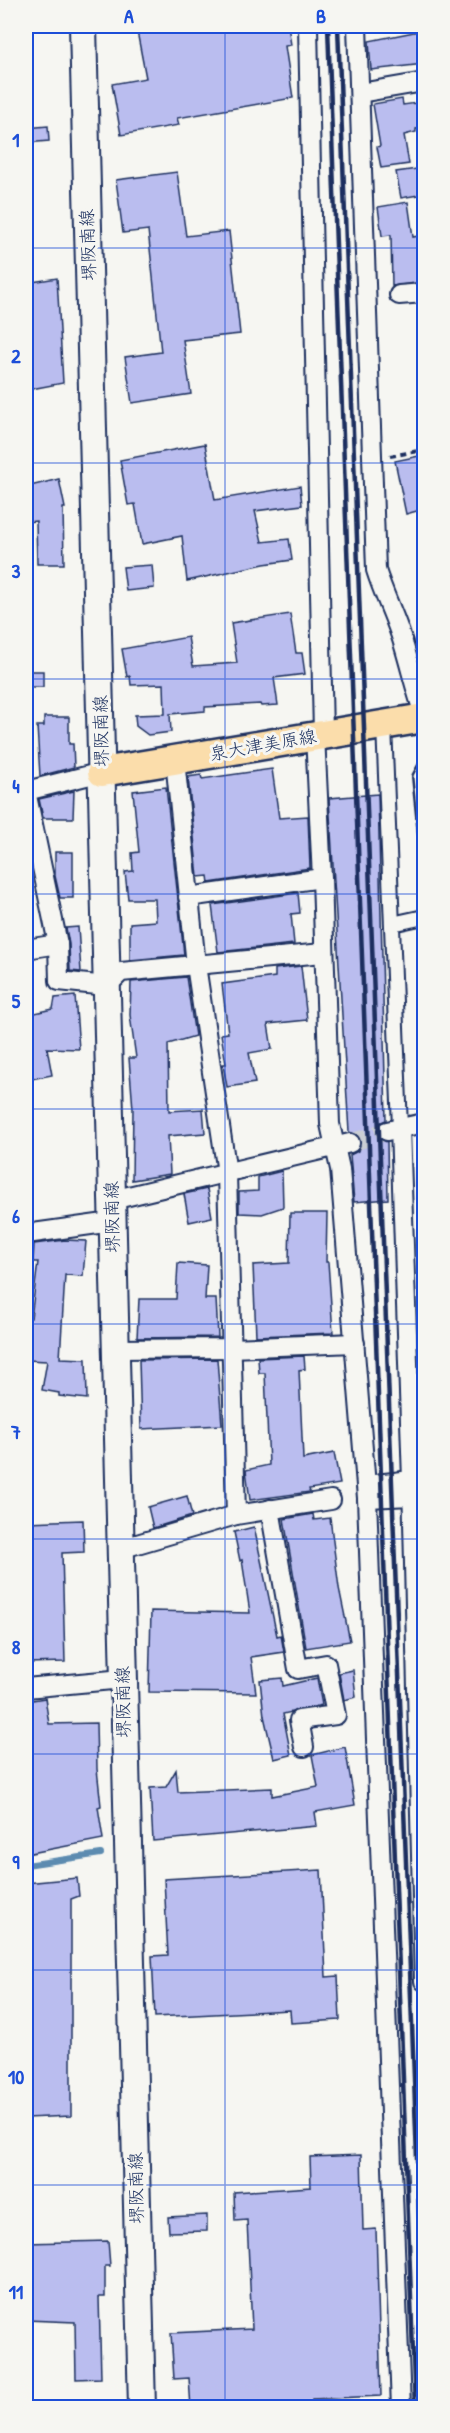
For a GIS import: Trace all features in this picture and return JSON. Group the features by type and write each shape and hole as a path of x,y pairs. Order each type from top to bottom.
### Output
{"main road":[{"name":"堺阪南線","path":"83,26 142,2408"},
{"name":"泉大津美原線","path":"102,772 424,716"}],"street":[{"path":"308,26 323,952 330,1124 343,1144 366,1491 401,2408"},
{"path":"357,26 376,570 404,645 414,688 424,716"},
{"path":"360,93 424,82"},
{"path":"399,295 424,293"},
{"path":"384,724 392,924 393,1130 412,1488 424,1981"},
{"path":"175,760 196,965 227,1173 236,1515"},
{"path":"102,772 26,791 58,944 59,981 107,986 121,972 323,952"},
{"path":"188,897 322,878"},
{"path":"392,924 424,917"},
{"path":"26,949 58,944"},
{"path":"393,1130 424,1123"},
{"path":"26,1234 112,1211 227,1173 343,1144"},
{"path":"115,1349 231,1348 355,1343"},
{"path":"366,1491 412,1488"},
{"path":"120,1549 236,1515 331,1500"},
{"path":"270,1509 297,1669 326,1664 336,1715 299,1720 304,1747"},
{"path":"26,1688 123,1678"}],"lane":[{"path":"424,766 418,777 424,836"}],"path":[{"path":"387,456 424,450"}],"building":[{"path":"136,26 288,26 291,45 285,46 293,98 177,118 179,125 121,135 112,84 146,78"},
{"path":"424,30 424,64 371,70 369,41"},
{"path":"402,99 403,105 424,102 424,128 404,135 409,164 381,168 373,104"},
{"path":"48,126 49,141 26,143 26,128"},
{"path":"424,168 424,194 401,198 396,172"},
{"path":"177,172 186,236 229,231 240,334 183,340 191,394 132,403 125,357 161,352 148,230 123,233 116,180"},
{"path":"408,202 413,237 424,235 424,253 420,254 424,282 392,286 391,235 382,236 378,207"},
{"path":"57,278 63,383 26,390 26,283"},
{"path":"205,444 215,500 300,486 302,505 255,511 262,542 289,539 292,560 187,581 182,536 142,544 135,504 128,505 120,460"},
{"path":"424,455 424,509 406,514 395,461"},
{"path":"59,479 65,508 63,508 64,564 37,564 36,521 26,522 26,487"},
{"path":"152,565 154,588 126,591 123,567"},
{"path":"290,614 296,653 302,653 305,674 274,678 278,705 205,707 205,711 170,714 171,732 148,735 136,726 135,715 165,714 164,684 131,685 130,676 127,677 122,649 188,637 193,666 237,663 231,623"},
{"path":"26,671 43,671 43,687 26,687"},
{"path":"44,717 69,717 69,744 73,744 74,767 40,776 37,726 44,726"},
{"path":"272,769 279,818 308,816 310,868 209,883 208,876 198,877 188,777 201,775 202,779"},
{"path":"166,787 184,955 130,960 130,923 156,921 155,899 128,899 125,872 133,871 132,853 139,852 133,791"},
{"path":"74,791 73,818 43,818 39,799"},
{"path":"378,794 386,1120 379,1123 376,1133 379,1139 387,1142 388,1199 354,1202 350,1155 358,1151 361,1141 358,1135 349,1132 329,798"},
{"path":"55,852 73,852 73,898 60,898 55,876"},
{"path":"298,893 300,913 291,914 294,944 218,952 212,905"},
{"path":"78,927 81,972 70,971 66,928"},
{"path":"301,966 307,1020 268,1024 272,1049 249,1053 255,1083 227,1087 221,1034 228,1033 222,984 275,977 275,969"},
{"path":"186,977 195,1036 168,1044 169,1111 203,1109 205,1133 168,1136 170,1174 132,1180 133,1109 129,1058 136,1058 130,1015 131,982"},
{"path":"75,996 79,1049 47,1048 52,1075 26,1080 26,1015 53,1009 55,998"},
{"path":"282,1171 283,1207 262,1214 239,1213 239,1192 258,1191 258,1177"},
{"path":"207,1189 212,1217 189,1222 184,1194"},
{"path":"290,1213 327,1213 326,1262 328,1262 333,1333 256,1336 253,1265 289,1263"},
{"path":"65,1240 86,1241 83,1276 65,1275 60,1358 86,1359 87,1399 59,1396 59,1393 42,1390 47,1361 27,1360 27,1318 31,1318 38,1262 33,1262 34,1244"},
{"path":"178,1263 207,1265 205,1299 216,1299 218,1337 137,1338 139,1299 176,1299"},
{"path":"304,1356 305,1369 299,1370 303,1459 334,1453 340,1484 309,1489 310,1492 250,1500 246,1470 269,1465 265,1373 259,1373 258,1358"},
{"path":"217,1359 222,1425 141,1429 139,1360"},
{"path":"187,1496 192,1516 153,1528 148,1507"},
{"path":"313,1514 314,1520 330,1518 339,1588 350,1641 306,1648 284,1519"},
{"path":"83,1520 84,1552 62,1553 65,1662 26,1663 26,1522"},
{"path":"254,1527 277,1636 281,1635 284,1652 251,1657 256,1693 149,1692 151,1611 250,1613 242,1560 240,1561 234,1532"},
{"path":"353,1670 356,1697 344,1700 339,1673"},
{"path":"282,1678 283,1686 317,1678 322,1705 283,1714 291,1755 274,1759 264,1716 260,1680"},
{"path":"45,1698 49,1724 96,1723 101,1806 98,1807 103,1839 26,1854 26,1701"},
{"path":"345,1747 355,1805 315,1812 317,1826 153,1841 150,1788 166,1787 176,1770 178,1792 272,1788 272,1796 318,1787 312,1755"},
{"path":"321,1870 326,1977 338,1976 340,2020 291,2023 290,2010 155,2017 152,1956 168,1955 164,1879"},
{"path":"77,1878 79,1896 71,1899 71,2116 26,2118 26,1883"},
{"path":"361,2155 363,2230 376,2229 381,2396 312,2399 313,2408 191,2408 189,2378 174,2379 171,2333 252,2329 247,2220 235,2221 234,2192 311,2187 310,2157"},
{"path":"207,2215 207,2231 169,2232 168,2217"},
{"path":"108,2241 110,2266 105,2266 105,2297 99,2297 101,2378 76,2379 75,2322 26,2320 26,2243"}],"waterway":[{"path":"26,1865 101,1854"}],"tunnel":[{"path":"350,1143 387,1131"}],"railway":[{"path":"328,26 415,2408"},
{"path":"338,26 424,2348"}]}
